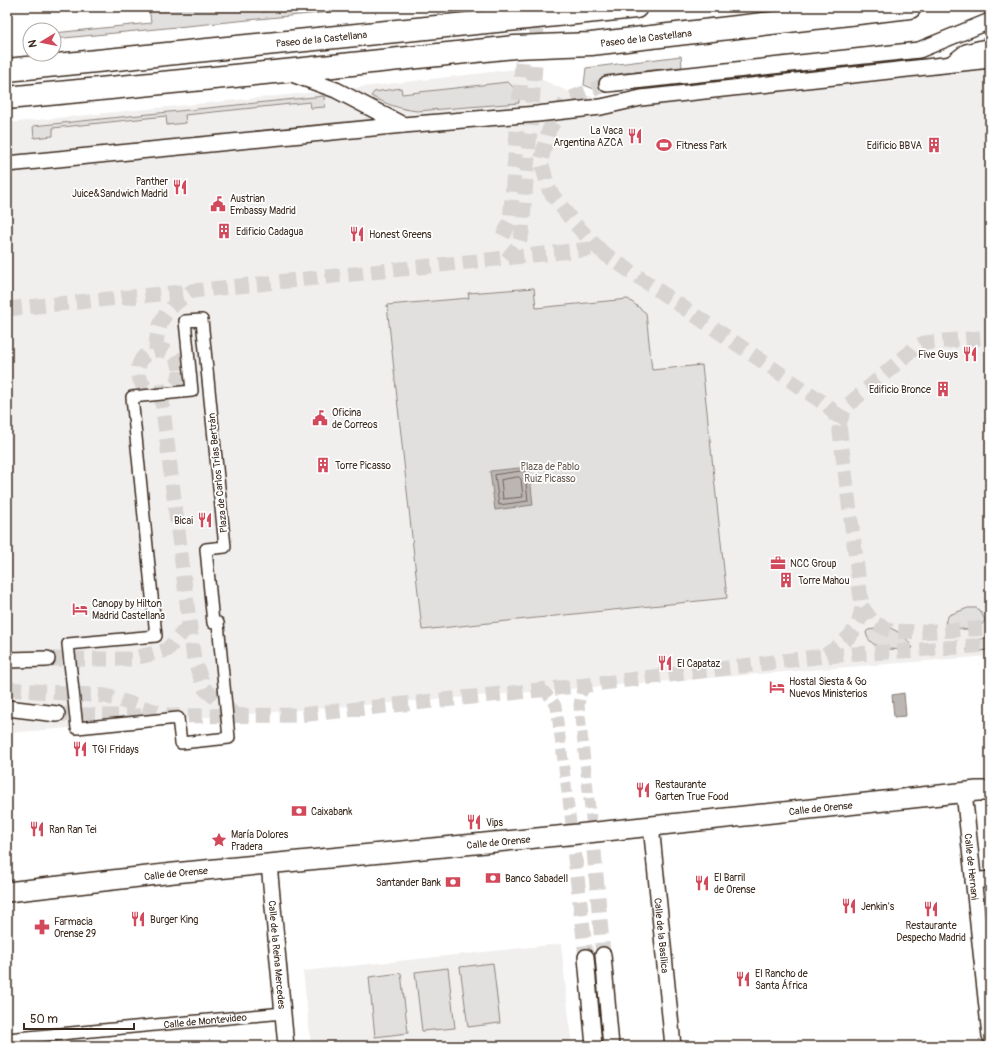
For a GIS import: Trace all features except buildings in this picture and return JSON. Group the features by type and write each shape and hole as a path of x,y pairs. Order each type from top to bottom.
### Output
{"highway":[{"name":"Paseo de la Castellana","path":"7,70 636,7"},
{"name":"Paseo de la Castellana","path":"7,98 515,47 591,44 910,7"}],"street":[{"path":"606,84 919,50 990,21"},
{"path":"951,64 966,52 990,46"},
{"path":"7,164 403,125 537,114 602,107 641,98 990,60"},
{"name":"Paseo de la Castellana","path":"285,71 336,90 403,125"},
{"name":"Plaza de Carlos Trías Bertrán","path":"202,320 224,547 206,549 213,623 218,623 229,738 181,743 178,718 77,728 68,644 156,636 132,397 192,391 185,321 202,320"},
{"path":"7,660 47,659"},
{"path":"7,708 57,714"},
{"name":"Calle de Orense","path":"7,892 651,826 964,792 990,791"},
{"name":"Calle de Hernani","path":"964,792 990,1036"},
{"name":"Calle de la Basílica","path":"651,826 673,1046"},
{"name":"Calle de la Reina Mercedes","path":"269,864 286,1046"},
{"path":"973,881 990,879"},
{"path":"603,955 611,1046"},
{"path":"586,957 594,1046"},
{"name":"Calle de Montevideo","path":"7,1039 283,1013"}],"shaded area":[{"path":"990,60 990,656 7,733 7,123 336,90 518,69 574,94 605,98 641,98"},
{"path":"561,944 572,1046 311,1046 303,971"}],"green space":[{"path":"149,7 261,7 262,12 312,7 381,7 62,38 62,32 151,23"},
{"path":"681,56 682,67 624,73 602,77 604,93 584,85 586,68"},
{"path":"508,82 518,92 519,103 417,111 393,106 371,96 374,92 401,88 402,94"},
{"path":"324,96 325,107 311,108 310,102 185,115 186,123 167,125 166,116 53,128 53,136 34,138 33,126"},
{"name":"Plaza de Pablo Ruiz Picasso","path":"534,288 536,308 628,299 646,313 652,370 702,365 727,598 422,630 387,305 469,298 468,293"},
{"path":"968,608 977,608 981,612 985,620 982,625 972,630 966,630 945,622 949,615"},
{"path":"888,627 902,635 913,648 885,648 872,643 868,638 866,632 868,630"},
{"path":"990,637 990,648 978,652 966,650 976,640"},
{"path":"493,963 500,1023 468,1027 460,967"},
{"path":"448,968 455,1028 422,1031 415,972"},
{"path":"401,973 408,1033 375,1037 369,977"}],"water":[{"path":"529,467 533,505 495,510 490,471"},
{"path":"904,693 906,716 894,717 892,695"}],"tunnel":[{"path":"503,236 510,222 524,38 522,7"},
{"path":"507,259 518,246 522,233 537,40 536,8"},
{"path":"602,252 573,222 549,190 541,161 549,130 567,100 607,84"},
{"path":"156,350 158,330 165,315 176,303 192,291 591,249 602,252 828,406 834,413 839,424 862,607 858,623 852,633 834,650 824,656"},
{"path":"7,309 191,291"},
{"path":"839,424 847,406 916,347 924,343 990,337"},
{"path":"155,350 163,350 171,353 177,359 180,371 177,383 171,389 163,392 155,392 147,389 141,383 138,375 138,367 141,359 147,353 155,350"},
{"path":"161,393 194,660 205,689 236,716"},
{"path":"862,607 873,622 891,631 918,632 990,628"},
{"path":"47,659 131,659 167,650 190,624"},
{"path":"7,689 106,696 171,716 299,715 587,685 824,656 990,645"},
{"path":"587,685 581,694 579,705 592,828"},
{"path":"542,689 551,698 556,706 572,831"},
{"path":"57,714 156,716"},
{"path":"592,828 603,955"},
{"path":"572,831 586,957"}],"place":[{"name":"La Vaca Argentina AZCA","path":"635,136"},
{"name":"Fitness Park","path":"664,145"},
{"name":"Edificio BBVA","path":"934,145"},
{"name":"Panther Juice&Sandwich Madrid","path":"180,187"},
{"name":"Austrian Embassy Madrid","path":"218,204"},
{"name":"Edificio Cadagua","path":"224,231"},
{"name":"Honest Greens","path":"357,234"},
{"name":"Five Guys","path":"970,354"},
{"name":"Edificio Bronce","path":"943,389"},
{"name":"Oficina de Correos","path":"320,418"},
{"name":"Torre Picasso","path":"323,465"},
{"name":"Bicai","path":"205,520"},
{"name":"NCC Group","path":"778,563"},
{"name":"Torre Mahou","path":"786,580"},
{"name":"Canopy by Hilton Madrid Castellana","path":"80,609"},
{"name":"El Capataz","path":"665,663"},
{"name":"Hostal Siesta & Go Nuevos Ministerios","path":"777,687"},
{"name":"TGI Fridays","path":"80,749"},
{"name":"Restaurante Garten True Food","path":"643,790"},
{"name":"Caixabank","path":"299,811"},
{"name":"Vips","path":"474,822"},
{"name":"Ran Ran Tei","path":"37,829"},
{"name":"María Dolores Pradera","path":"219,840"},
{"name":"Banco Sabadell","path":"493,878"},
{"name":"Santander Bank","path":"453,882"},
{"name":"El Barril de Orense","path":"702,883"},
{"name":"Jenkin's","path":"849,906"},
{"name":"Restaurante Despecho Madrid","path":"931,909"},
{"name":"Burger King","path":"138,919"},
{"name":"Farmacia Orense 29","path":"42,927"},
{"name":"El Rancho de Santa África","path":"743,979"}]}
